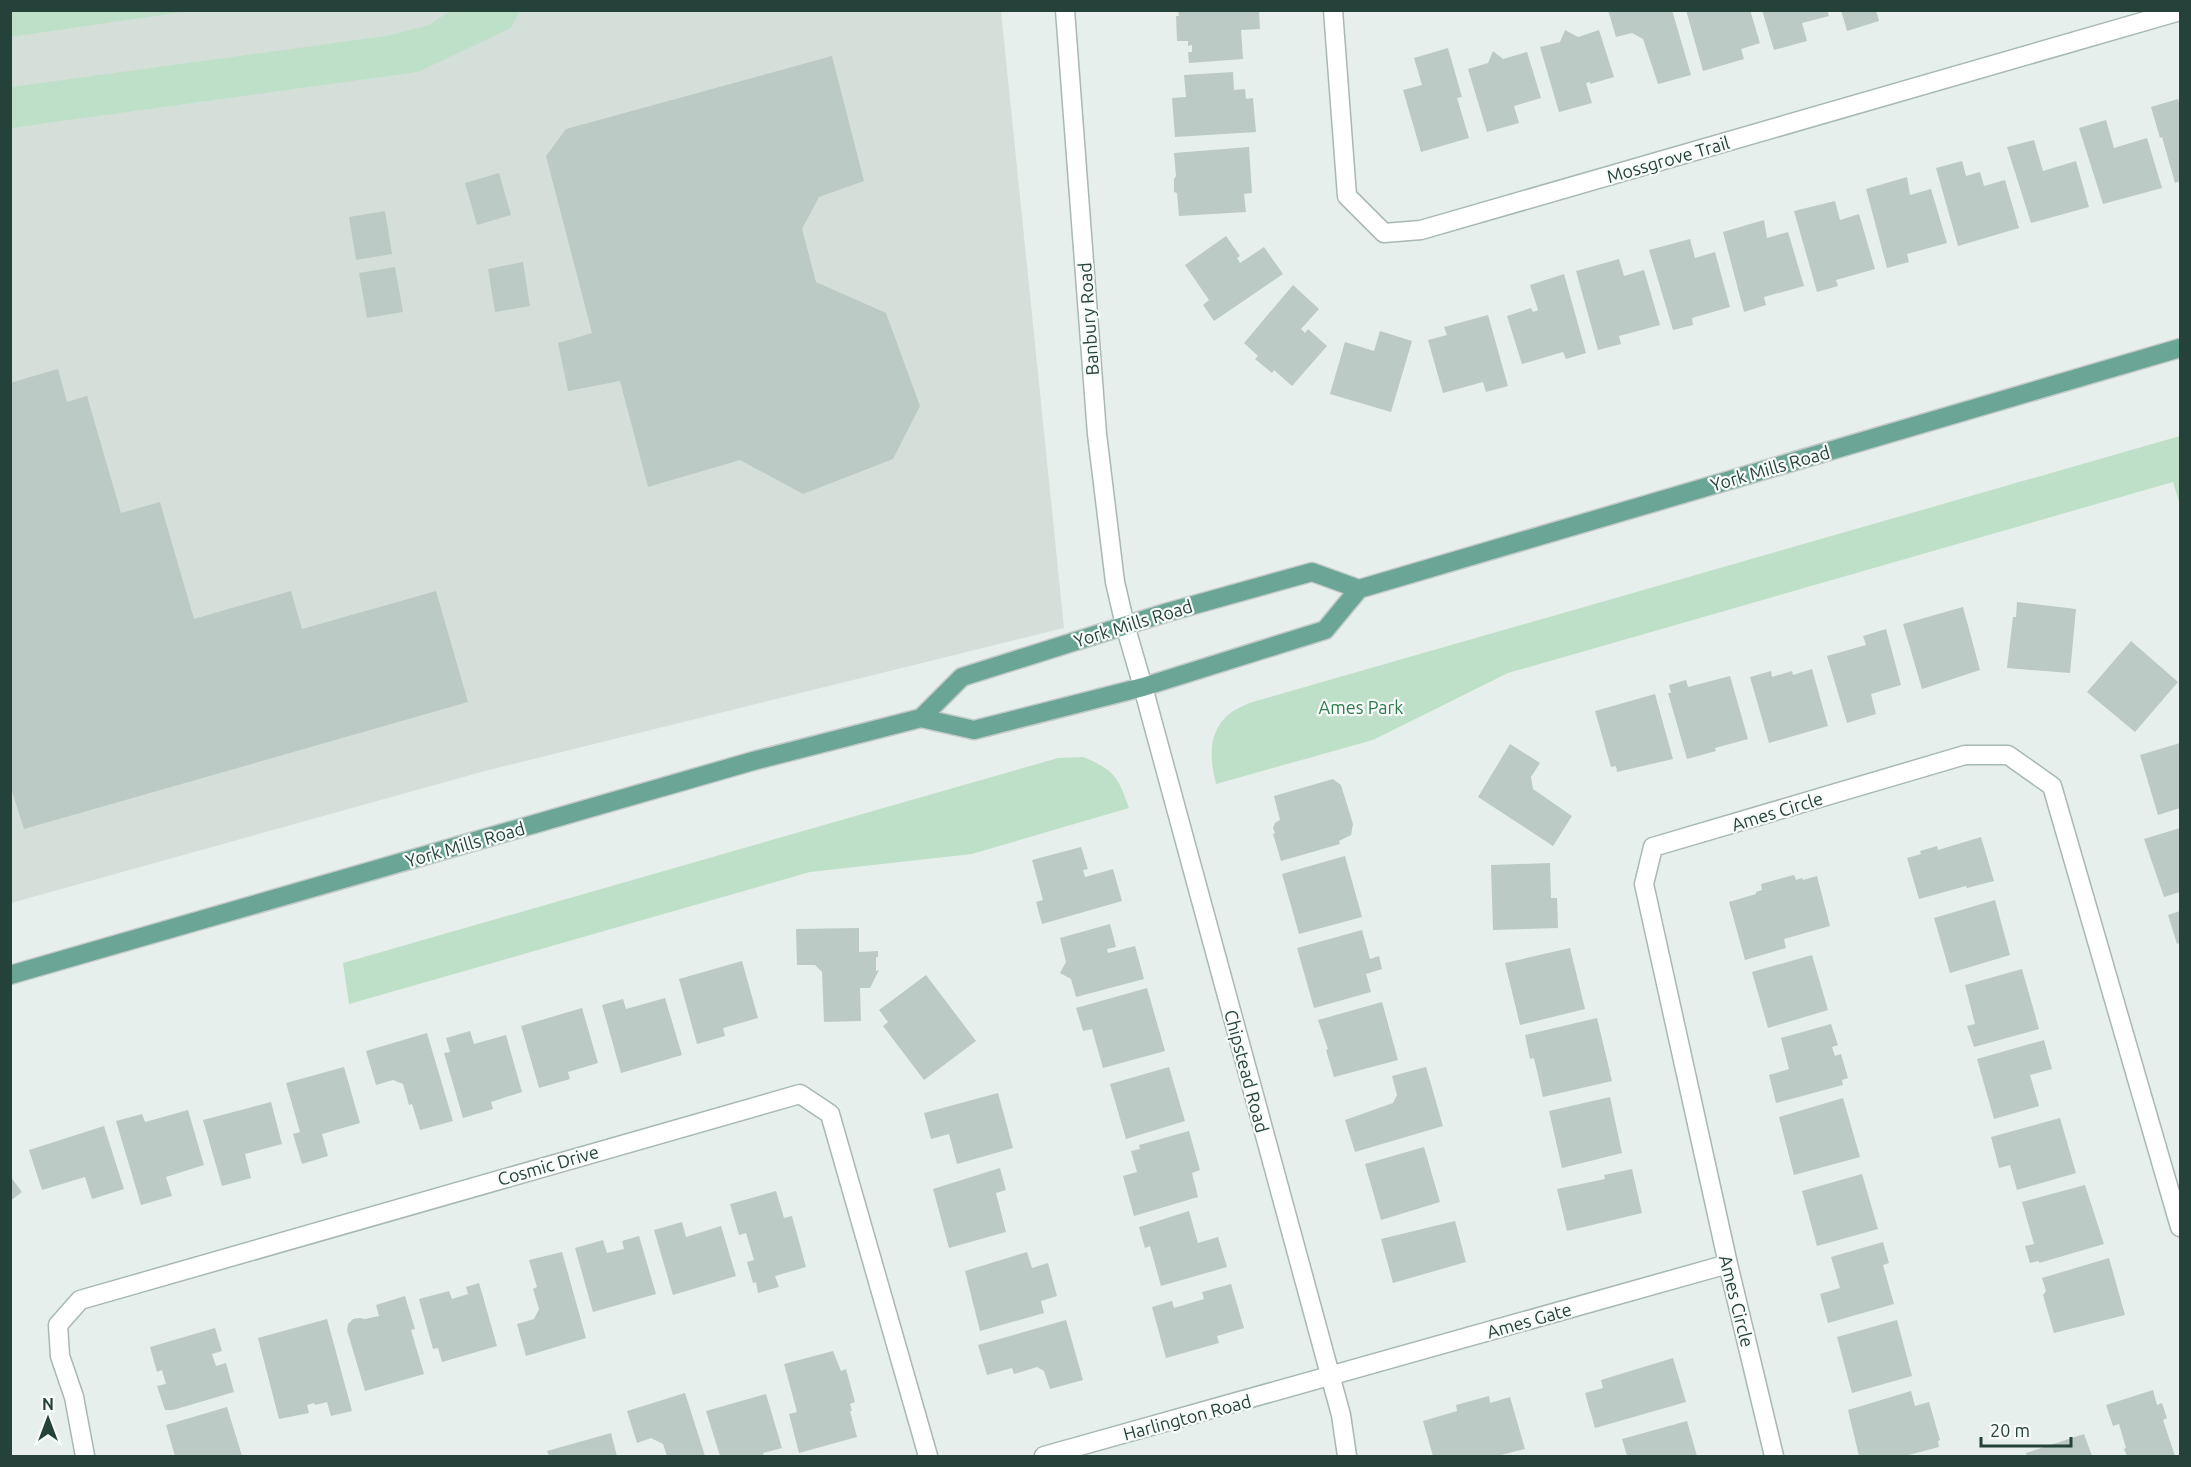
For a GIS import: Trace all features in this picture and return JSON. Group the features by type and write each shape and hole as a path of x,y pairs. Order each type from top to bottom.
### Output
{"main road":[{"name":"York Mills Road","path":"10,975 741,764 921,718 974,730 1143,687 1325,630 1359,589 2181,348"},
{"name":"York Mills Road","path":"921,718 962,677 1125,625 1312,572 1359,589"}],"street":[{"name":"Banbury Road","path":"1065,10 1096,434 1115,582 1143,687"},
{"name":"Mossgrove Trail","path":"1333,10 1347,196 1384,233 1421,230 2181,11"},
{"name":"Chipstead Road","path":"1143,687 1341,1415 1347,1456"},
{"name":"Ames Circle","path":"1774,1456 1728,1264 1644,884 1653,847 1965,755 2008,755 2052,786 2181,1227"},
{"name":"Cosmic Drive","path":"85,1456 74,1397 60,1356 58,1325 80,1300 800,1094 830,1114 928,1456"},
{"name":"Ames Gate","path":"1330,1376 1728,1264"},
{"name":"Harlington Road","path":"1044,1456 1330,1376"}],"shaded area":[{"path":"11,11 1001,11 1064,628 485,771 11,903"}],"green space":[{"path":"11,10 189,10 189,11 11,37"},
{"path":"450,11 520,11 511,28 418,72 11,128 11,87 386,36 429,25"},
{"name":"Ames Park","path":"2180,436 2180,505 2173,482 1508,673 1373,740 1216,784 1212,765 1212,747 1216,730 1230,713 1249,703"},
{"path":"1083,757 1114,775 1122,788 1129,808 972,854 810,872 349,1004 343,963 1058,758"}],"building":[{"path":"1178,10 1259,10 1260,29 1241,30 1243,59 1189,63 1188,52 1192,52 1192,45 1188,46 1188,41 1177,41 1176,16 1179,16"},
{"path":"1608,10 1672,10 1691,75 1658,84 1643,39 1632,33 1616,37"},
{"path":"1686,10 1750,10 1760,43 1741,49 1744,59 1703,71"},
{"path":"1762,10 1827,10 1829,16 1802,23 1807,41 1774,50"},
{"path":"1841,10 1876,10 1879,21 1847,31"},
{"path":"1565,30 1578,37 1599,30 1614,77 1590,84 1590,82 1586,83 1592,103 1559,112 1540,47 1560,42"},
{"path":"1448,48 1462,97 1457,98 1469,138 1421,152 1403,90 1422,85 1414,58"},
{"path":"1493,51 1503,59 1527,52 1541,98 1514,106 1519,123 1487,132 1468,69 1488,63"},
{"path":"832,56 864,181 819,197 802,229 816,282 886,313 920,406 893,459 803,494 740,460 648,487 620,381 568,391 558,343 592,333 546,156 566,129"},
{"path":"1233,72 1234,90 1245,89 1246,99 1253,98 1256,132 1175,137 1172,98 1186,97 1184,75"},
{"path":"2178,99 2180,107 2180,181 2175,183 2151,107"},
{"path":"2106,120 2114,148 2147,138 2162,188 2103,204 2079,128"},
{"path":"2034,140 2043,171 2076,161 2089,207 2031,223 2007,147"},
{"path":"1249,147 1252,193 1244,194 1246,212 1179,216 1177,193 1174,192 1176,176 1174,153"},
{"path":"1962,161 1966,176 1980,172 1984,186 2005,180 2019,228 1958,246 1936,168"},
{"path":"499,173 511,215 477,225 465,183"},
{"path":"1907,177 1910,195 1931,189 1947,243 1907,254 1909,262 1887,268 1866,189"},
{"path":"1835,201 1840,220 1859,214 1875,269 1836,280 1838,286 1817,292 1794,211"},
{"path":"385,211 392,254 356,260 349,217"},
{"path":"1764,220 1767,238 1788,232 1804,286 1764,297 1766,305 1744,312 1723,232"},
{"path":"1226,236 1240,256 1237,258 1240,263 1264,247 1283,274 1214,321 1203,305 1209,300 1185,265"},
{"path":"1690,239 1695,258 1715,252 1730,307 1692,318 1693,325 1673,330 1649,250"},
{"path":"1619,259 1624,276 1644,270 1660,325 1619,336 1621,344 1598,350 1576,271"},
{"path":"523,262 530,306 495,312 488,269"},
{"path":"395,267 403,312 367,318 359,273"},
{"path":"1564,274 1586,353 1566,359 1563,352 1522,364 1507,316 1531,308 1533,312 1538,310 1530,285"},
{"path":"1293,285 1319,309 1301,329 1305,333 1308,329 1327,346 1292,386 1274,370 1272,373 1255,359 1258,356 1244,343"},
{"path":"1488,315 1508,386 1486,392 1483,382 1443,393 1428,340 1447,335 1444,327"},
{"path":"1380,331 1412,341 1391,412 1330,394 1345,342 1374,351"},
{"path":"58,369 67,402 87,396 121,513 160,502 194,619 291,591 302,629 436,591 468,702 24,829 10,785 10,383"},
{"path":"2017,602 2076,609 2070,673 2007,668"},
{"path":"1963,607 1980,670 1922,689 1903,624"},
{"path":"1886,629 1901,685 1871,694 1876,714 1847,723 1827,656 1866,645 1863,636"},
{"path":"2131,641 2178,682 2135,732 2087,692"},
{"path":"1812,669 1828,726 1769,743 1750,677 1771,671 1772,677 1792,671 1793,675"},
{"path":"1730,676 1748,739 1687,759 1668,693 1671,693 1669,685 1686,680 1688,687"},
{"path":"1655,694 1673,759 1617,772 1616,766 1611,767 1595,711"},
{"path":"2180,743 2180,808 2158,815 2140,755"},
{"path":"1510,744 1540,763 1531,777 1533,789 1572,816 1553,846 1478,797"},
{"path":"1333,779 1341,785 1353,824 1351,835 1339,841 1340,844 1281,861 1273,834 1275,823 1280,820 1274,796"},
{"path":"2180,828 2180,892 2164,897 2144,839"},
{"path":"1981,837 1994,881 1919,899 1907,858 1937,846 1938,850"},
{"path":"1081,847 1088,869 1083,870 1085,877 1113,869 1122,901 1042,924 1036,902 1043,900 1032,860"},
{"path":"1345,856 1362,917 1299,934 1282,874"},
{"path":"1550,863 1551,898 1557,898 1558,928 1493,930 1491,865"},
{"path":"1794,875 1796,880 1817,876 1830,926 1784,939 1786,948 1745,960 1729,902 1756,894 1762,890 1761,884"},
{"path":"1995,900 2010,955 1950,973 1934,918"},
{"path":"2180,911 2180,948 2168,915"},
{"path":"1110,924 1116,947 1107,949 1108,953 1135,946 1144,979 1076,997 1071,979 1060,973 1066,962 1060,938"},
{"path":"859,928 859,952 878,951 876,971 879,970 870,988 860,988 861,1021 824,1022 822,972 815,965 797,965 796,929"},
{"path":"1362,930 1370,959 1379,956 1382,969 1366,974 1371,992 1314,1008 1297,948"},
{"path":"1570,948 1585,1009 1520,1025 1505,963"},
{"path":"1812,955 1828,1010 1768,1028 1752,972"},
{"path":"742,961 758,1018 723,1028 725,1036 697,1044 679,979"},
{"path":"2022,969 2039,1029 1974,1047 1967,1026 1975,1024 1965,985"},
{"path":"926,975 976,1041 924,1080 883,1026 888,1022 879,1010"},
{"path":"1147,988 1165,1051 1103,1068 1092,1029 1083,1031 1076,1008"},
{"path":"665,998 682,1055 621,1073 602,1005 623,999 626,1009"},
{"path":"1382,1002 1398,1060 1334,1077 1318,1020"},
{"path":"582,1008 598,1063 568,1072 570,1079 539,1088 521,1026"},
{"path":"1597,1018 1612,1081 1543,1097 1534,1058 1530,1059 1525,1035"},
{"path":"1831,1024 1838,1045 1832,1047 1835,1056 1841,1054 1848,1078 1842,1080 1843,1085 1776,1103 1769,1075 1789,1069 1781,1038"},
{"path":"470,1031 474,1044 506,1035 522,1092 491,1102 493,1109 463,1118 444,1053 450,1052 446,1038"},
{"path":"427,1033 453,1121 420,1130 403,1084 393,1080 376,1085 366,1051"},
{"path":"2044,1040 2052,1069 2030,1075 2039,1106 1994,1119 1977,1059"},
{"path":"344,1067 360,1123 322,1134 328,1156 302,1164 293,1134 300,1132 286,1083"},
{"path":"1169,1067 1185,1121 1126,1139 1110,1084"},
{"path":"1426,1067 1443,1126 1355,1152 1345,1120 1393,1103 1397,1095 1392,1076"},
{"path":"998,1093 1013,1148 957,1164 949,1134 931,1139 924,1113"},
{"path":"1610,1097 1622,1153 1562,1168 1549,1111"},
{"path":"1843,1098 1860,1157 1794,1175 1779,1117"},
{"path":"271,1102 282,1144 245,1154 251,1178 222,1186 203,1120"},
{"path":"188,1110 204,1165 166,1177 172,1196 141,1205 116,1121 142,1114 145,1122"},
{"path":"2060,1118 2076,1173 2017,1190 2010,1165 1999,1168 1991,1137"},
{"path":"104,1126 124,1189 92,1199 85,1177 42,1190 29,1150"},
{"path":"1189,1131 1200,1170 1192,1173 1198,1197 1134,1216 1123,1176 1137,1172 1131,1151 1140,1149 1139,1145"},
{"path":"1424,1147 1440,1202 1381,1220 1365,1164"},
{"path":"1000,1168 1006,1190 996,1193 1006,1232 949,1248 933,1189"},
{"path":"1632,1169 1642,1213 1567,1231 1557,1189 1605,1179 1604,1175"},
{"path":"1862,1174 1878,1229 1817,1246 1802,1191"},
{"path":"10,1176 22,1192 10,1201"},
{"path":"2085,1185 2104,1244 2039,1263 2039,1261 2030,1263 2025,1246 2034,1244 2022,1202"},
{"path":"776,1191 784,1218 792,1216 806,1267 775,1276 779,1287 758,1293 747,1262 754,1260 746,1233 739,1235 730,1204"},
{"path":"1189,1211 1198,1243 1218,1237 1227,1267 1161,1286 1150,1246 1145,1248 1139,1227"},
{"path":"1455,1221 1466,1262 1393,1283 1381,1239"},
{"path":"682,1222 686,1237 721,1226 736,1276 673,1295 654,1230"},
{"path":"639,1236 656,1294 593,1312 575,1248 603,1240 607,1253 624,1249 622,1241"},
{"path":"1883,1242 1889,1263 1883,1265 1894,1304 1828,1323 1820,1294 1840,1288 1831,1257"},
{"path":"562,1252 586,1338 526,1356 517,1324 534,1319 539,1309 533,1289 537,1287 529,1260"},
{"path":"1027,1252 1032,1268 1048,1263 1057,1296 1041,1301 1044,1313 980,1331 965,1271"},
{"path":"2109,1258 2125,1315 2054,1333 2043,1295 2046,1291 2042,1278"},
{"path":"479,1283 497,1346 442,1362 438,1348 433,1349 419,1299 449,1291 452,1299 468,1294 466,1287"},
{"path":"1231,1284 1244,1328 1217,1336 1219,1343 1166,1358 1152,1307 1172,1301 1174,1308 1204,1299 1202,1292"},
{"path":"405,1296 415,1329 411,1330 424,1374 365,1391 347,1330 348,1324 353,1319 379,1316 376,1305"},
{"path":"327,1319 352,1411 331,1416 327,1402 315,1405 314,1403 307,1405 309,1413 279,1419 258,1338"},
{"path":"1066,1320 1083,1380 1050,1389 1044,1371 1037,1367 1014,1374 1012,1368 987,1375 978,1345"},
{"path":"1897,1320 1912,1376 1852,1393 1837,1337"},
{"path":"215,1328 222,1351 212,1354 216,1366 226,1363 234,1392 173,1410 165,1410 157,1386 166,1384 162,1370 157,1372 150,1347"},
{"path":"833,1351 841,1371 846,1369 855,1402 850,1404 852,1411 850,1411 857,1437 799,1453 789,1414 797,1412 784,1364"},
{"path":"1673,1358 1686,1402 1595,1428 1585,1393 1603,1388 1601,1380"},
{"path":"2153,1390 2157,1405 2162,1403 2167,1418 2163,1420 2175,1456 2127,1456 2119,1424 2113,1426 2106,1405"},
{"path":"1911,1391 1915,1406 1929,1402 1940,1440 1938,1441 1939,1447 1905,1456 1859,1456 1848,1410"},
{"path":"685,1393 705,1456 667,1456 663,1444 651,1438 637,1443 627,1411"},
{"path":"766,1394 782,1448 763,1453 764,1456 720,1456 706,1411"},
{"path":"1489,1396 1490,1403 1510,1397 1525,1449 1497,1456 1433,1456 1423,1421 1457,1411 1456,1405"},
{"path":"227,1407 242,1456 175,1456 166,1425"},
{"path":"1687,1421 1697,1456 1627,1456 1622,1439"},
{"path":"611,1433 617,1456 549,1456 547,1451"},
{"path":"2084,1434 2092,1456 2027,1456 2026,1453"}]}
